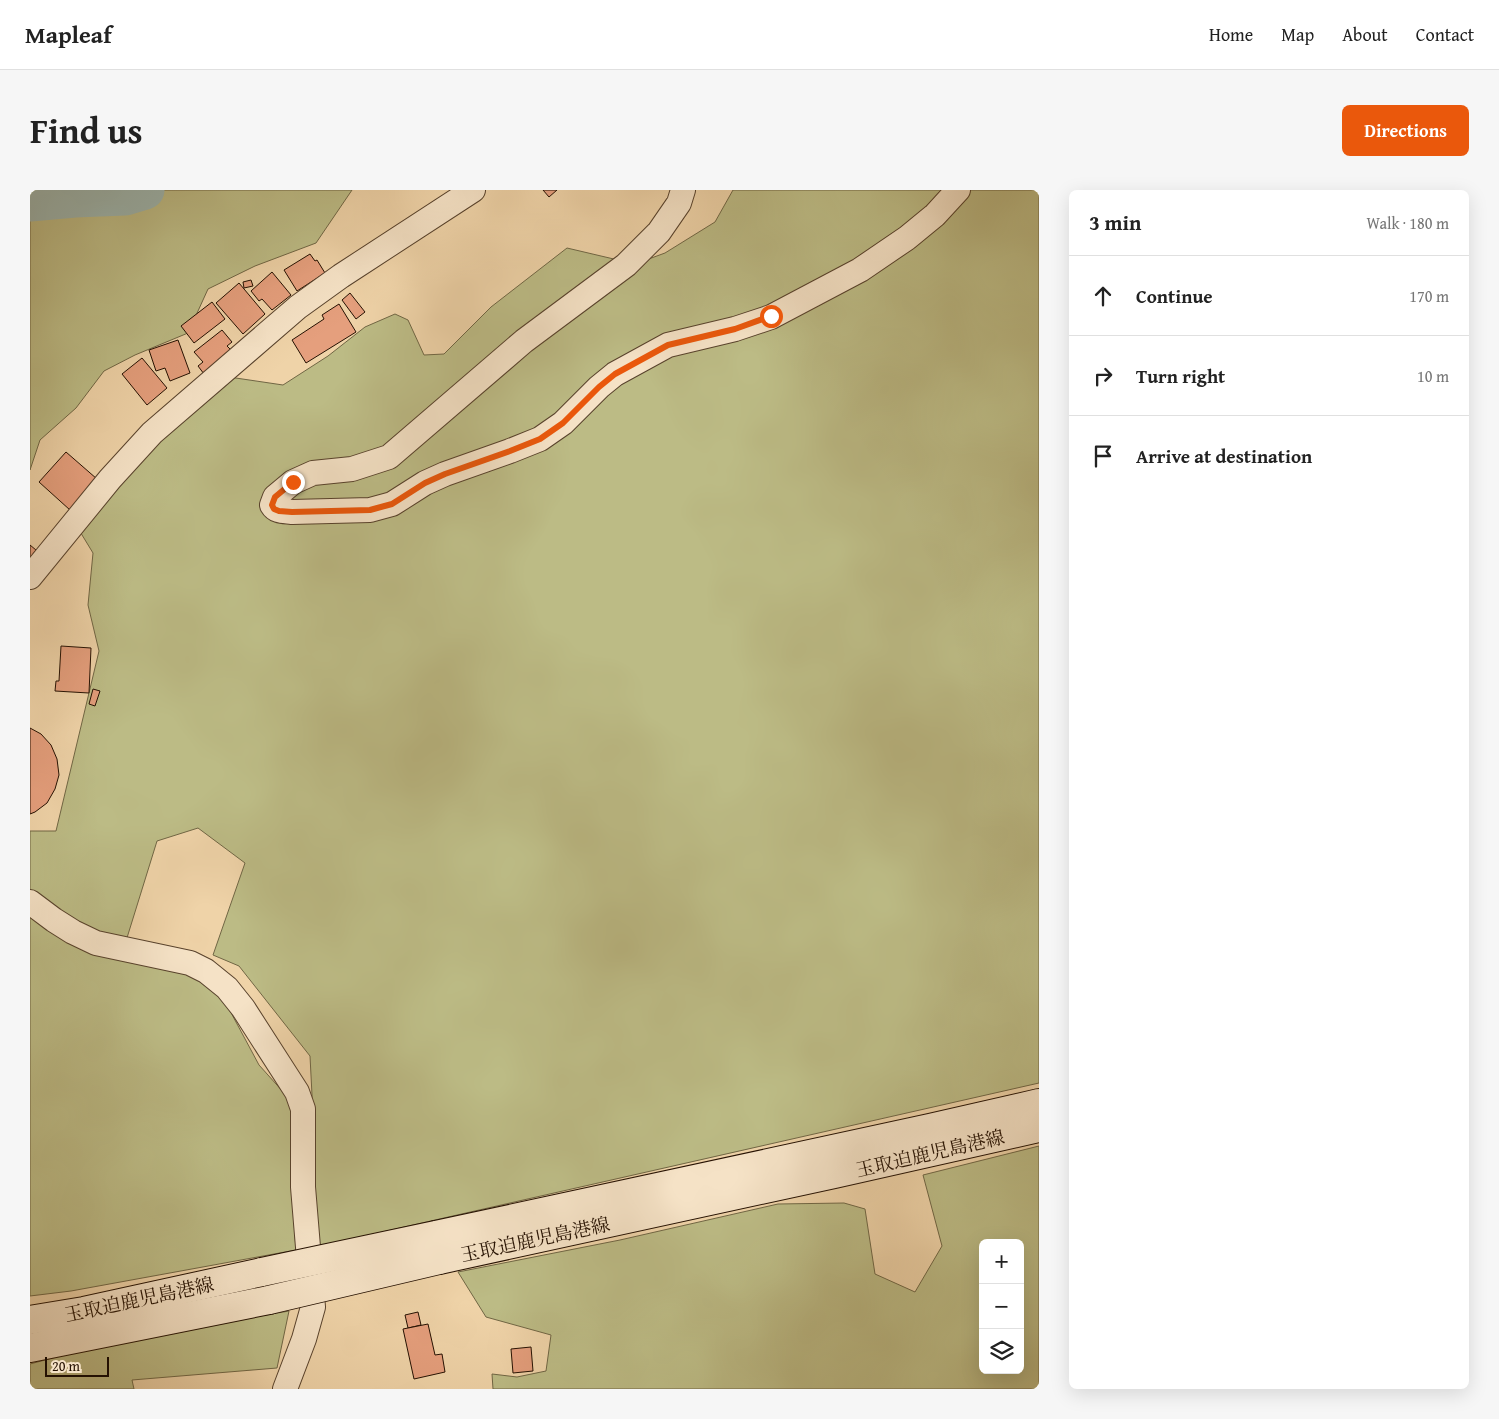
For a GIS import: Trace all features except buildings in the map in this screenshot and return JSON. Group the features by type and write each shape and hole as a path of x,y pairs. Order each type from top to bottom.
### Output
{"main road":[{"name":"玉取迫鹿児島港線","path":"30,1348 269,1300 438,1248 911,1132 1039,1103"},
{"name":"玉取迫鹿児島港線","path":"30,1320 84,1312 262,1272 438,1248 834,1174 1039,1128"}],"street":[{"path":"30,576 110,479 152,432 298,307 340,276 474,190"},
{"path":"683,190 679,203 659,232 626,265 524,341 389,457 352,469 313,473 293,482 275,497 272,505 274,509 292,512 370,510 392,504 425,483 445,474 540,439 563,423 599,387 615,374 668,345 735,329 771,316 860,270 907,238 935,215 958,190"},
{"path":"30,902 54,920 96,943 190,963 206,971 227,988 243,1008 297,1092 302,1109 304,1187 313,1307 304,1338 285,1389"}],"shaded area":[{"path":"30,190 352,190 316,243 255,266 208,289 188,333 135,355 104,371 76,408 40,440 30,470"},
{"path":"733,190 1039,190 1039,1083 316,1247 313,1209 310,1056 239,966 213,955 245,863 198,828 157,841 126,941 92,931 30,892 30,831 56,831 99,651 88,605 93,553 79,530 155,441 229,377 283,385 328,356 365,327 395,314 408,320 424,355 444,354 491,307 567,248 635,264 665,253 715,222"},
{"path":"30,911 201,976 221,994 259,1065 294,1104 293,1207 296,1250 71,1291 30,1296"},
{"path":"1039,1146 1039,1389 493,1389 492,1374 517,1377 546,1371 551,1335 486,1317 458,1272 620,1240 778,1204 844,1203 865,1209 875,1274 915,1292 942,1246 923,1175"},
{"path":"289,1311 277,1368 132,1380 134,1389 30,1389 30,1364 167,1332"}],"waterway":[{"path":"30,202 125,196 145,190"}],"route":[{"path":"293,482 275,497 272,505 274,509 292,512 370,510 392,504 425,483 445,474 540,439 563,423 599,387 615,374 668,345 735,329 771,316"}]}
